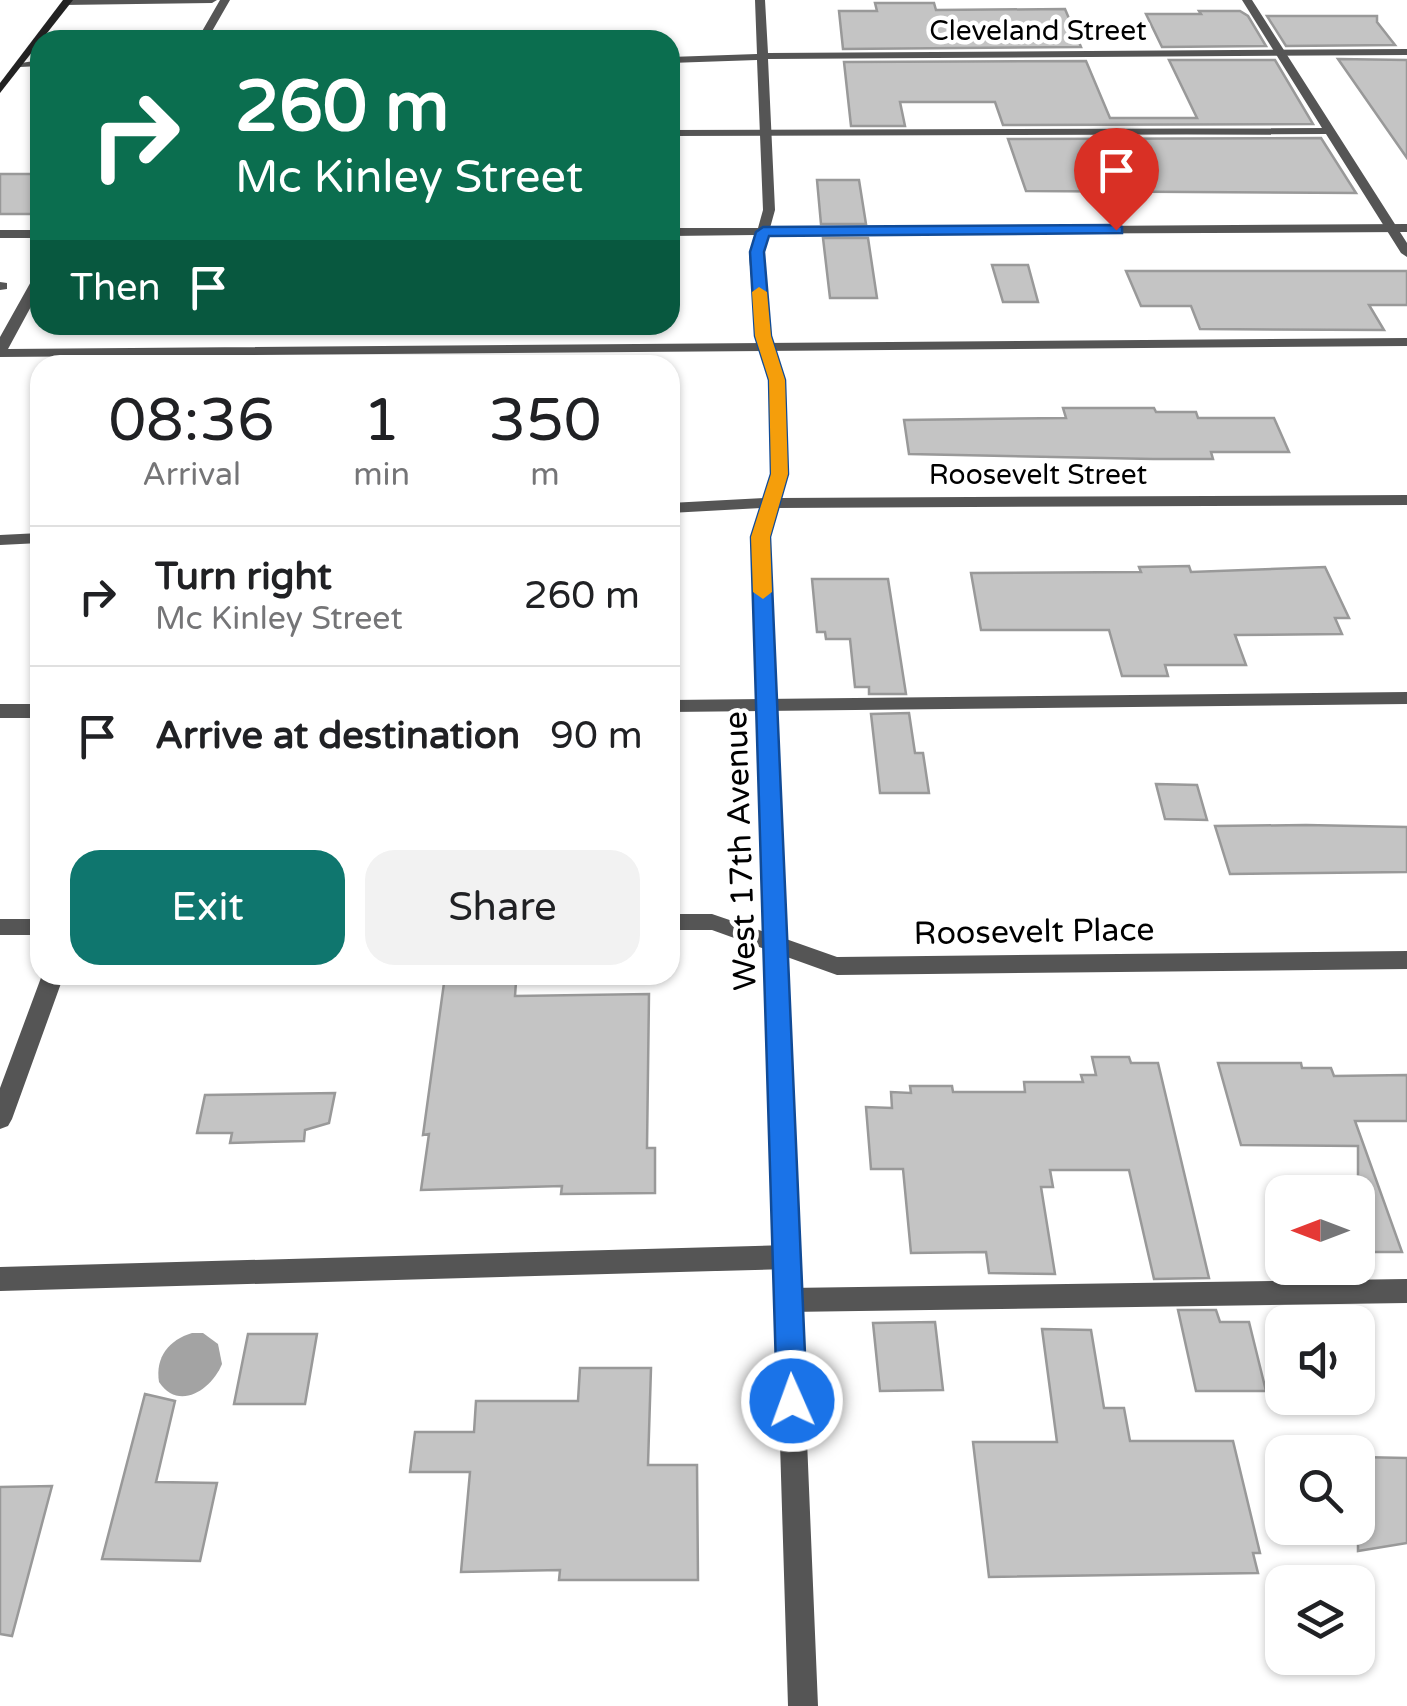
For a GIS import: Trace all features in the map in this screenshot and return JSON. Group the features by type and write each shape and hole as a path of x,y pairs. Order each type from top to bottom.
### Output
{"main road":[{"path":"45,30 67,1"},
{"path":"0,90 30,51"}],"street":[{"path":"67,1 212,0"},
{"path":"208,30 225,0"},
{"name":"West 17th Avenue","path":"760,0 770,210 756,255 767,350 777,380 780,474 760,537 804,1706"},
{"path":"1247,0 1407,253"},
{"name":"Cleveland Street","path":"680,60 1407,52"},
{"path":"20,64 30,64"},
{"path":"680,133 1330,131"},
{"path":"680,232 1407,228"},
{"path":"0,234 30,234"},
{"path":"30,296 0,352 767,350 1407,342"},
{"name":"Roosevelt Street","path":"680,508 772,503 1407,500"},
{"path":"0,540 30,538"},
{"path":"680,706 1407,698"},
{"path":"0,711 30,711"},
{"name":"Roosevelt Place","path":"680,922 712,922 837,966 1407,960"},
{"path":"0,927 30,926"},
{"path":"0,1118 49,985"},
{"path":"0,1278 788,1258"},
{"path":"788,1300 1407,1291"}],"shaded area":[{"path":"192,1333 203,1333 218,1344 222,1364 203,1389 176,1395 159,1382 159,1365 170,1345"}],"building":[{"path":"875,3 934,3 936,10 1065,9 1081,47 843,49 839,11 877,11"},
{"path":"1199,11 1240,11 1248,16 1266,46 1162,47 1146,14 1201,14"},
{"path":"1267,16 1377,16 1377,22 1395,45 1286,46"},
{"path":"1338,59 1407,60 1407,158"},
{"path":"1169,60 1275,60 1313,124 1003,125 995,102 900,102 905,126 851,126 844,62 1086,61 1110,118 1197,118"},
{"path":"1321,138 1356,193 1026,191 1008,139"},
{"path":"0,174 30,174 30,214 0,214"},
{"path":"817,180 859,180 866,224 821,224"},
{"path":"823,238 868,238 877,298 830,298"},
{"path":"992,265 1028,265 1038,302 1003,302"},
{"path":"1126,271 1407,271 1407,305 1369,305 1384,330 1200,329 1191,306 1141,306"},
{"path":"1063,408 1154,408 1156,412 1196,412 1198,418 1274,418 1289,452 1211,452 1213,459 909,454 904,420 1066,418"},
{"path":"1189,566 1191,572 1325,567 1349,618 1335,618 1342,634 1235,635 1246,665 1165,665 1168,676 1122,676 1109,630 981,630 971,573 1141,572 1139,567"},
{"path":"812,579 888,579 906,694 869,694 869,687 855,687 850,639 826,639 825,632 817,632"},
{"path":"909,713 915,753 923,753 929,793 880,793 871,714"},
{"path":"1156,784 1197,785 1207,820 1165,819"},
{"path":"1215,826 1407,827 1407,872 1230,874"},
{"path":"444,985 516,985 515,996 649,994 647,1148 655,1148 655,1193 561,1194 562,1186 421,1190 429,1134 423,1135"},
{"path":"1092,1057 1129,1057 1131,1063 1158,1063 1209,1278 1154,1279 1129,1170 1050,1170 1053,1187 1041,1187 1055,1274 989,1273 986,1252 911,1253 903,1169 871,1169 866,1107 892,1108 891,1092 911,1093 910,1086 952,1086 953,1092 1025,1092 1024,1082 1083,1082 1081,1075 1096,1075"},
{"path":"1218,1063 1301,1063 1302,1068 1331,1068 1334,1076 1407,1075 1407,1121 1355,1121 1374,1175 1358,1175 1358,1146 1241,1145"},
{"path":"335,1093 329,1123 305,1130 304,1141 230,1143 232,1133 197,1133 205,1095"},
{"path":"1375,1177 1402,1252 1375,1252"},
{"path":"1178,1310 1216,1310 1220,1322 1249,1322 1265,1391 1196,1391"},
{"path":"935,1322 943,1390 880,1391 873,1323"},
{"path":"1042,1329 1091,1330 1104,1408 1124,1408 1130,1441 1233,1441 1260,1553 1253,1553 1258,1573 989,1577 973,1442 1057,1442"},
{"path":"248,1334 317,1334 305,1404 234,1404"},
{"path":"580,1368 651,1368 648,1465 697,1465 698,1580 559,1580 560,1570 461,1572 470,1472 410,1472 415,1432 474,1432 476,1401 578,1401"},
{"path":"145,1394 175,1401 156,1482 217,1483 200,1561 102,1559"},
{"path":"1375,1457 1407,1458 1407,1543 1358,1551 1358,1545 1375,1545"},
{"path":"52,1486 12,1636 0,1634 0,1487"}],"slow traffic":[{"path":"759,292 763,336 777,380 780,474 760,537 763,592"}],"route":[{"path":"792,1401 760,537 780,474 777,380 763,336 756,255 763,232 1116,230"}]}
